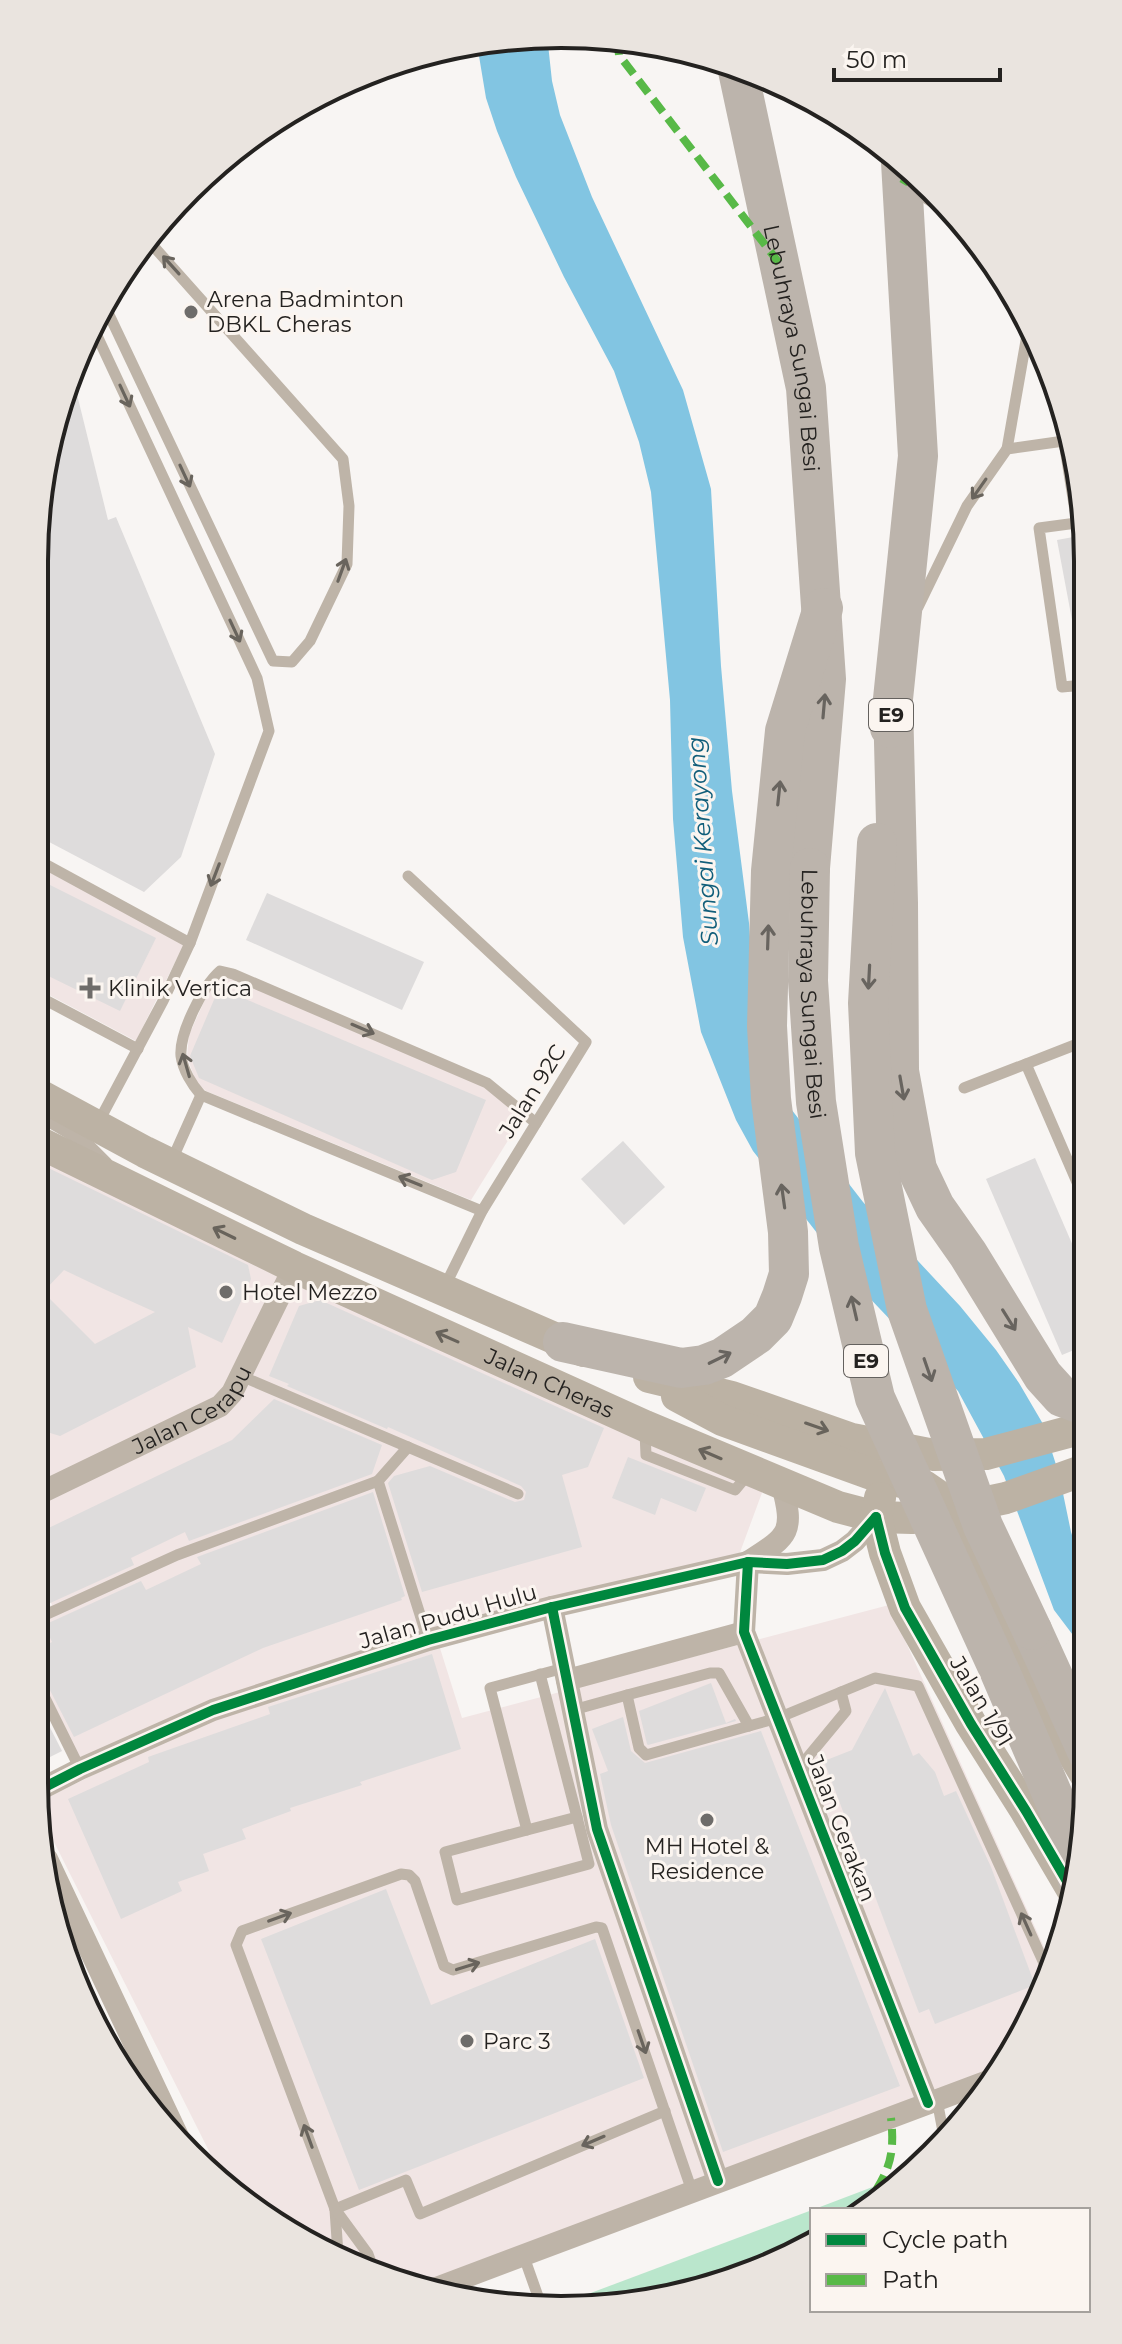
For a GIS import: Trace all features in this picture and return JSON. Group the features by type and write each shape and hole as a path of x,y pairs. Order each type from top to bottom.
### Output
{"highway":[{"name":"Lebuhraya Sungai Besi","path":"740,80 806,388 826,679 810,868 808,981 816,1102 839,1247 875,1398 1071,1835"},
{"name":"E9","path":"902,178 918,456 877,843 868,1003 875,1153 907,1310 983,1526 1074,1723"},
{"path":"563,1342 681,1368 704,1365 740,1347 773,1318 789,1274 788,1232 771,1099 767,1026 771,871 785,731 823,608"},
{"path":"893,702 899,1071 917,1169 935,1207 968,1254 1043,1376 1074,1410"}],"main road":[{"name":"Jalan Cheras","path":"48,1099 157,1158 303,1229 635,1374 732,1397 852,1439 934,1455 986,1454 1074,1425"},
{"name":"Jalan Cheras","path":"48,1147 294,1267 645,1426 838,1507 876,1517 912,1518 1001,1499 1074,1473"},
{"path":"635,1374 722,1420 885,1479 924,1486 940,1497 950,1510 1021,1667 1074,1756"},
{"path":"876,1517 885,1479 903,1451"},
{"path":"969,1552 979,1525 1001,1499"},
{"name":"Jalan 1/91","path":"876,1517 895,1585 905,1608 1065,1878"}],"street":[{"name":"Jalan Cerapu","path":"48,1489 220,1406 232,1393 294,1267"},
{"name":"Jalan Pudu Hulu","path":"748,1562 780,1541 789,1526 789,1511 782,1485"},
{"name":"Jalan Pudu Hulu","path":"48,1785 213,1710 428,1640 552,1607 748,1562 787,1564 823,1560 855,1541 876,1517"},
{"name":"Jalan Gerakan","path":"748,1562 744,1632 932,2102"},
{"path":"552,1607 597,1829 718,2181"},
{"path":"565,1674 744,1632"},
{"path":"58,1882 165,2108"},
{"path":"448,2283 975,2086"}],"lane":[{"path":"110,317 273,661 292,662 310,641 347,564 349,506 343,459 155,248"},
{"path":"97,1125 190,943 269,731 257,678 99,339"},
{"path":"899,644 967,506 1007,449 1025,344"},
{"path":"1007,449 1060,442"},
{"path":"1073,523 1039,528 1062,687 1074,686"},
{"path":"48,866 190,943"},
{"name":"Jalan 92C","path":"408,876 586,1042 482,1211 443,1290"},
{"path":"482,1211 201,1095 192,1085 181,1057 184,1035 208,982 220,971 233,974 487,1083 536,1123"},
{"path":"48,1001 138,1049"},
{"path":"964,1088 1074,1045"},
{"path":"1026,1064 1074,1175"},
{"path":"48,1116 157,1158 201,1095"},
{"path":"48,1120 90,1146 129,1187"},
{"path":"241,1376 518,1494"},
{"path":"48,1614 177,1555 378,1481 408,1447"},
{"path":"378,1481 428,1640"},
{"path":"573,1710 719,1673 749,1726"},
{"path":"527,1830 490,1688 540,1674 565,1674"},
{"path":"540,1674 577,1817 589,1864 457,1900 445,1852 577,1817"},
{"path":"627,1695 639,1748 646,1755 778,1718 875,1678 918,1686 1042,1960"},
{"path":"798,1770 846,1711 841,1692"},
{"path":"48,1704 80,1769"},
{"path":"370,2259 335,2209 236,1945 242,1931 401,1874 409,1875 415,1881 444,1966 449,1969 596,1927 602,1928 692,2191"},
{"path":"932,2102 940,2128"},
{"path":"335,2209 406,2180 420,2214 665,2111"},
{"path":"335,2209 337,2245"},
{"path":"523,2254 538,2295"}],"shaded area":[{"path":"48,871 184,944 136,1041 48,994"},
{"path":"221,978 234,979 485,1087 522,1118 471,1200 206,1091 196,1082 187,1057 189,1035 211,986"},
{"path":"48,1160 763,1490 739,1555 407,1636 81,1760 48,1693 48,1607 52,1605 48,1597"},
{"path":"889,1605 1046,1951 1021,2010 988,2068 983,2075 433,2280 365,2257 276,2210 214,2160 51,1835 48,1797 216,1717 439,1645 462,1718"}],"green space":[{"path":"880,2184 849,2208 817,2208"},
{"path":"810,2211 810,2231 726,2269 661,2286 585,2295"}],"water":[{"name":"Sungai Kerayong","path":"548,48 560,115 592,197 683,390 711,489 721,666 754,993 781,1096 863,1202 960,1306 996,1350 1043,1424 1059,1474 1074,1541 1074,1636 1054,1610 1004,1476 958,1391 860,1288 753,1151 736,1120 701,1032 683,937 673,819 670,700 651,492 639,442 614,371 564,277 497,131 486,98 479,56"}],"building":[{"path":"76,392 108,520 116,517 215,754 181,857 144,892 48,841 49,527 58,461"},
{"path":"1073,537 1074,631 1057,540"},
{"path":"48,884 156,938 120,1011 48,976"},
{"path":"267,893 424,962 402,1010 246,940"},
{"path":"219,988 486,1100 456,1172 432,1180 199,1078 190,1056"},
{"path":"623,1141 665,1187 624,1225 581,1179"},
{"path":"1035,1158 1074,1248 1074,1350 1062,1355 986,1179"},
{"path":"48,1168 248,1265 251,1279 222,1343 188,1327 196,1367 60,1436 48,1432 48,1297 95,1344 155,1312 64,1270 48,1287"},
{"path":"320,1300 604,1428 588,1467 562,1475 582,1547 422,1592 388,1483 394,1476 430,1466 515,1502 524,1500 526,1492 521,1486 269,1376 299,1306"},
{"path":"274,1399 382,1445 372,1474 189,1541 185,1532 131,1558 134,1565 48,1604 48,1528 232,1440"},
{"path":"628,1457 706,1488 696,1512 661,1498 655,1515 612,1498"},
{"path":"373,1492 405,1596 402,1600 263,1648 74,1737 48,1686 48,1644 52,1642 48,1623 141,1581 146,1590 201,1564 197,1557"},
{"path":"432,1654 461,1749 360,1782 362,1785 290,1808 291,1811 242,1829 246,1839 203,1854 209,1871 178,1882 182,1891 121,1919 68,1799 149,1762 148,1757 270,1714 268,1707"},
{"path":"711,1683 726,1723 736,1721 647,1744 639,1711"},
{"path":"885,1688 913,1756 919,1753 935,1772 944,1796 956,1791 991,1867 1034,1982 1032,1986 935,2024 929,2009 919,2013 824,1761 852,1750"},
{"path":"623,1717 631,1751 645,1763 761,1731 900,2086 723,2152 611,1825 600,1774 608,1771 592,1729"},
{"path":"48,1724 62,1751 48,1758"},
{"name":"Parc 3","path":"386,1889 431,2005 595,1939 644,2078 359,2190 261,1939"}],"marked path":[{"path":"619,51 779,263"},
{"path":"903,184 905,180"},
{"path":"879,2185 888,2167 892,2146 891,2118"}],"cycle path":[{"path":"876,1517 905,1608 1065,1878"},
{"path":"48,1785 213,1710 428,1640 552,1607 748,1562 787,1564 823,1560 855,1541 876,1517"},
{"path":"748,1562 744,1632 928,2103"},
{"path":"552,1607 597,1829 718,2181"}],"place":[{"name":"Arena Badminton DBKL Cheras","path":"191,312"},
{"name":"Klinik Vertica","path":"90,988"},
{"name":"Hotel Mezzo","path":"226,1292"},
{"name":"MH Hotel & Residence","path":"707,1820"},
{"name":"Parc 3","path":"467,2041"}]}
